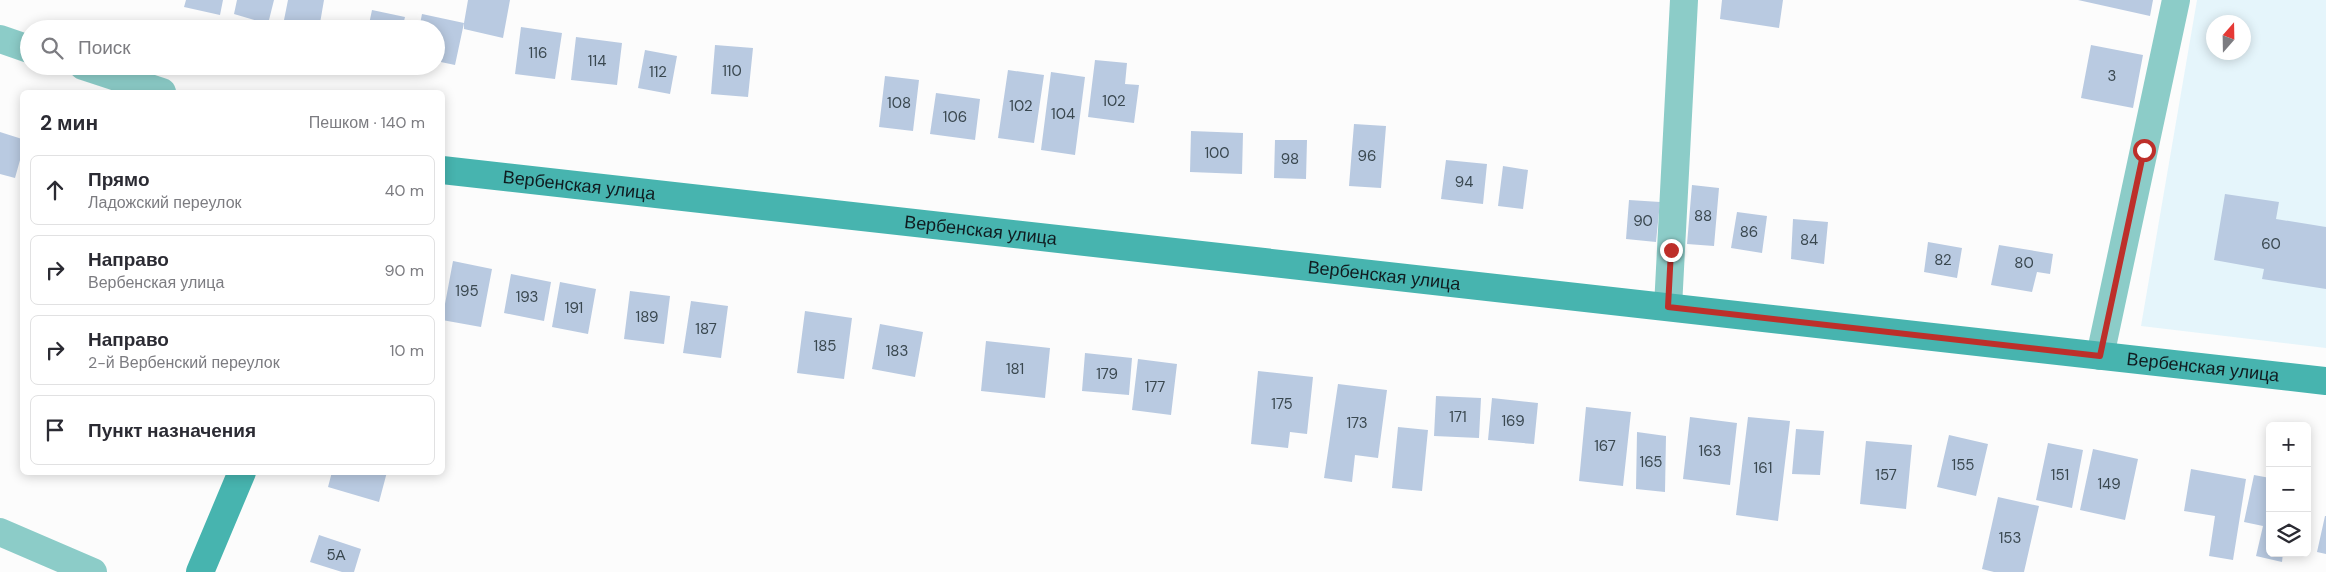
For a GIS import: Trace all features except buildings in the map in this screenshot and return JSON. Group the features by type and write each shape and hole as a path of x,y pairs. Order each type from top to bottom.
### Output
{"main road":[{"name":"Вербенская улица","path":"445,170 2326,381"},
{"path":"200,572 241,475"}],"street":[{"path":"1668,307 1684,0"},
{"path":"2100,356 2176,0"},
{"path":"0,39 20,45"},
{"path":"110,75 156,90"},
{"path":"0,532 93,572"}],"shaded area":[{"path":"2197,0 2326,0 2326,348 2141,326"}],"route":[{"path":"1671,250 1668,307 2100,356 2144,150"}]}
